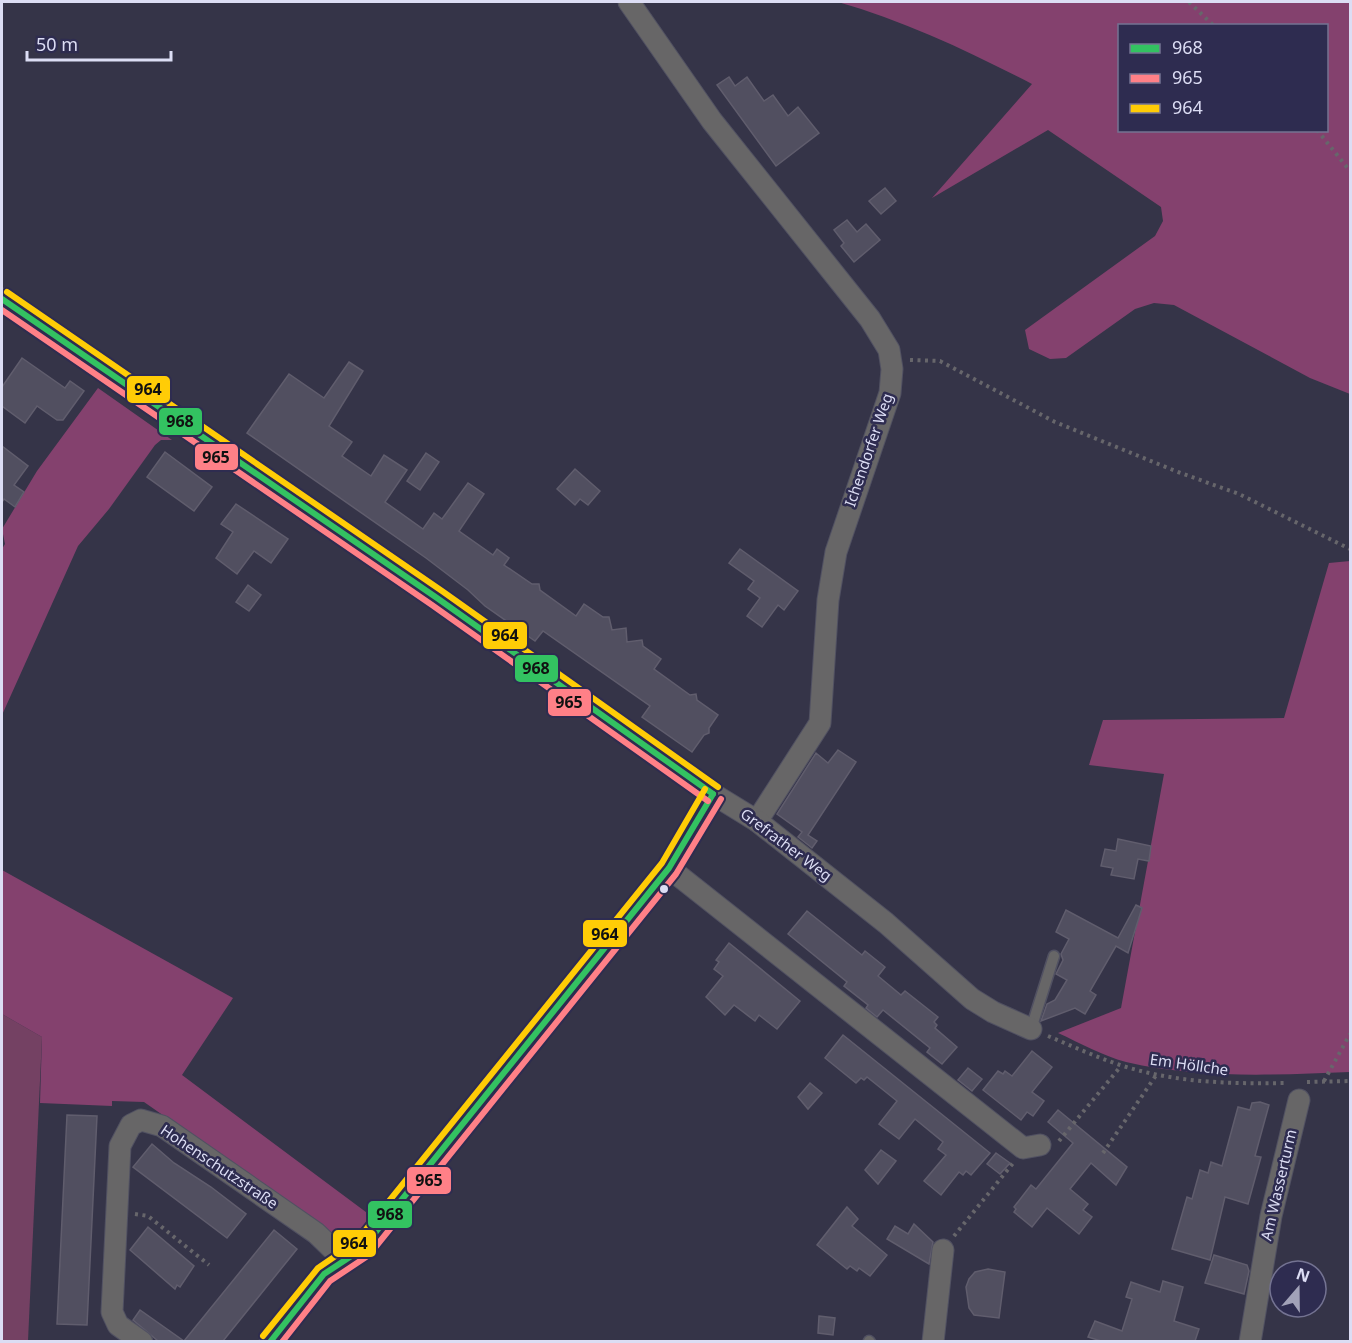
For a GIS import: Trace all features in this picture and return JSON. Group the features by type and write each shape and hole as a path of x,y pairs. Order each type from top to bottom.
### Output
{"street":[{"name":"Ichendorfer Weg","path":"629,2 712,121 886,340 891,358 892,380 886,410 854,492 836,552 828,600 820,723 757,821"},
{"name":"Grefrather Weg","path":"2,299 437,598 713,794 757,821 886,923 972,999 993,1012 1031,1029"},
{"path":"270,1341 324,1274 362,1249 669,868 713,794"},
{"path":"669,868 1031,1147"},
{"name":"Am Wasserturm","path":"1250,1341 1271,1216 1298,1088"},
{"name":"Hohenschutzstraße","path":"142,1341 118,1325 112,1312 120,1146 124,1135 132,1125 141,1120 152,1121 316,1233 344,1260"},
{"path":"933,1341 943,1250"}],"lane":[{"path":"1031,1029 1054,956"}],"path":[{"path":"1189,2 1212,24"},
{"path":"1319,132 1350,171"},
{"path":"891,358 940,361 1055,422 1239,494 1350,549"},
{"name":"Em Höllche","path":"1031,1029 1121,1066 1157,1074 1215,1083 1298,1088 1324,1082 1350,1081"},
{"path":"1324,1082 1350,1034"},
{"path":"943,1250 1031,1147 1061,1141 1121,1066"},
{"path":"1103,1153 1157,1074"},
{"path":"117,1214 148,1216 209,1265"}],"shaded area":[{"path":"838,2 1350,2 1350,394 1310,378 1174,305 1154,303 1135,309 1066,358 1050,359 1029,349 1025,330 1155,236 1163,221 1161,207 1048,130 932,198 1032,84 937,38 888,18"},
{"path":"98,388 172,440 161,440 155,445 109,509 78,546 2,715 2,549 5,544 2,529 37,471"},
{"path":"1350,561 1350,1072 1238,1074 1181,1071 1126,1062 1100,1053 1058,1033 1121,1008 1164,774 1089,765 1103,720 1284,718 1329,563"},
{"path":"2,870 233,998 182,1075 386,1227 364,1255 144,1102 112,1101 112,1106 40,1103 42,1037 2,1014"},
{"path":"2,1014 42,1037 28,1341 2,1341"}],"building":[{"path":"729,77 735,86 747,77 764,101 773,95 788,116 798,107 819,133 776,166 717,85"},
{"path":"885,188 896,201 881,214 869,201"},
{"path":"847,220 857,232 866,224 880,240 854,262 841,246 844,243 834,230"},
{"path":"22,358 65,388 70,381 84,391 63,420 57,420 37,406 25,423 2,406 2,387"},
{"path":"349,362 363,371 329,426 352,442 342,456 371,476 384,455 407,470 385,502 423,529 434,513 442,519 468,483 484,494 459,531 493,555 497,549 509,558 504,565 532,584 539,584 540,590 576,616 584,604 603,617 609,617 612,630 626,628 627,642 642,640 643,646 661,659 654,669 690,695 696,694 697,700 718,715 709,728 709,733 704,735 692,752 642,717 650,706 543,631 535,641 485,606 426,558 247,433 289,374 324,398"},
{"path":"2,446 28,466 14,485 24,492 15,507 4,499 2,502"},
{"path":"165,452 212,487 194,511 147,477"},
{"path":"426,453 439,462 420,490 407,481"},
{"path":"575,469 600,491 588,505 580,499 575,505 557,489"},
{"path":"236,504 288,539 271,563 254,551 237,574 216,558 233,532 221,524"},
{"path":"740,549 798,591 784,610 778,605 762,627 747,616 760,598 748,589 754,581 729,563"},
{"path":"248,585 261,595 249,611 236,602"},
{"path":"838,750 856,762 808,835 817,841 812,848 798,837 802,832 777,814 816,753 828,763"},
{"path":"1118,839 1151,846 1149,861 1138,859 1134,879 1111,875 1113,868 1101,866 1105,849 1116,851"},
{"path":"1136,905 1142,908 1128,953 1116,946 1090,991 1096,995 1085,1014 1075,1008 1041,1021 1047,1004 1055,1000 1067,980 1056,974 1063,960 1061,954 1069,939 1056,932 1066,910 1118,938"},
{"path":"807,911 862,955 865,951 885,967 878,976 901,995 905,991 938,1017 934,1022 937,1025 935,1028 957,1047 942,1064 927,1052 930,1048 883,1010 877,1017 866,1008 868,1005 844,986 847,982 788,934"},
{"path":"729,943 800,1001 777,1029 759,1015 755,1021 734,1005 725,1015 706,997 723,976 714,969 719,962 716,960"},
{"path":"843,1035 990,1153 971,1175 966,1171 963,1175 959,1172 941,1195 924,1181 946,1155 938,1149 943,1142 915,1119 899,1139 879,1124 897,1101 867,1077 864,1080 861,1078 856,1083 825,1058"},
{"path":"1032,1051 1052,1067 1032,1092 1044,1101 1033,1116 1027,1112 1021,1120 983,1090 998,1071 1003,1074 1005,1071 1012,1076"},
{"path":"968,1068 982,1079 972,1091 958,1080"},
{"path":"810,1083 822,1093 808,1109 798,1097"},
{"path":"1260,1102 1269,1105 1255,1156 1261,1157 1248,1204 1225,1197 1210,1260 1172,1249 1187,1197 1192,1199 1200,1170 1208,1173 1211,1162 1222,1166 1238,1107 1250,1110 1252,1103"},
{"path":"1058,1110 1127,1167 1116,1185 1091,1163 1070,1189 1088,1204 1083,1210 1092,1217 1079,1234 1047,1208 1032,1227 1014,1212 1016,1209 1014,1207 1031,1185 1036,1189 1073,1143 1048,1122"},
{"path":"67,1115 97,1116 87,1325 57,1324"},
{"path":"152,1144 174,1163 211,1187 246,1214 227,1238 133,1167"},
{"path":"881,1150 896,1161 878,1184 865,1170"},
{"path":"996,1153 1010,1163 1000,1174 987,1164"},
{"path":"847,1207 858,1219 852,1226 887,1255 870,1276 859,1268 857,1271 850,1266 847,1269 817,1245"},
{"path":"914,1224 933,1242 929,1264 887,1239 895,1226 908,1234"},
{"path":"148,1227 194,1266 180,1287 177,1285 175,1289 130,1250"},
{"path":"274,1230 297,1249 223,1341 184,1341"},
{"path":"1214,1255 1247,1265 1249,1271 1244,1294 1205,1283"},
{"path":"988,1269 1005,1272 999,1318 974,1315 969,1308 966,1287 969,1279 975,1272"},
{"path":"1163,1281 1183,1287 1174,1321 1199,1329 1195,1341 1101,1341 1088,1337 1095,1321 1122,1331 1132,1299 1126,1297 1131,1282 1160,1292"},
{"path":"140,1310 184,1341 158,1341 133,1320"},
{"path":"819,1316 835,1318 833,1335 818,1333"}],"transit line":[{"name":"964","path":"7,292 442,591 718,787"},
{"name":"968","path":"2,299 437,598 713,794"},
{"name":"965","path":"2,310 432,605 708,801"},
{"name":"964","path":"263,1336 318,1268 356,1242 662,863 705,789"},
{"name":"968","path":"270,1342 324,1274 362,1249 669,868 713,794"},
{"name":"965","path":"282,1342 330,1281 369,1255 676,874 721,799"}]}
